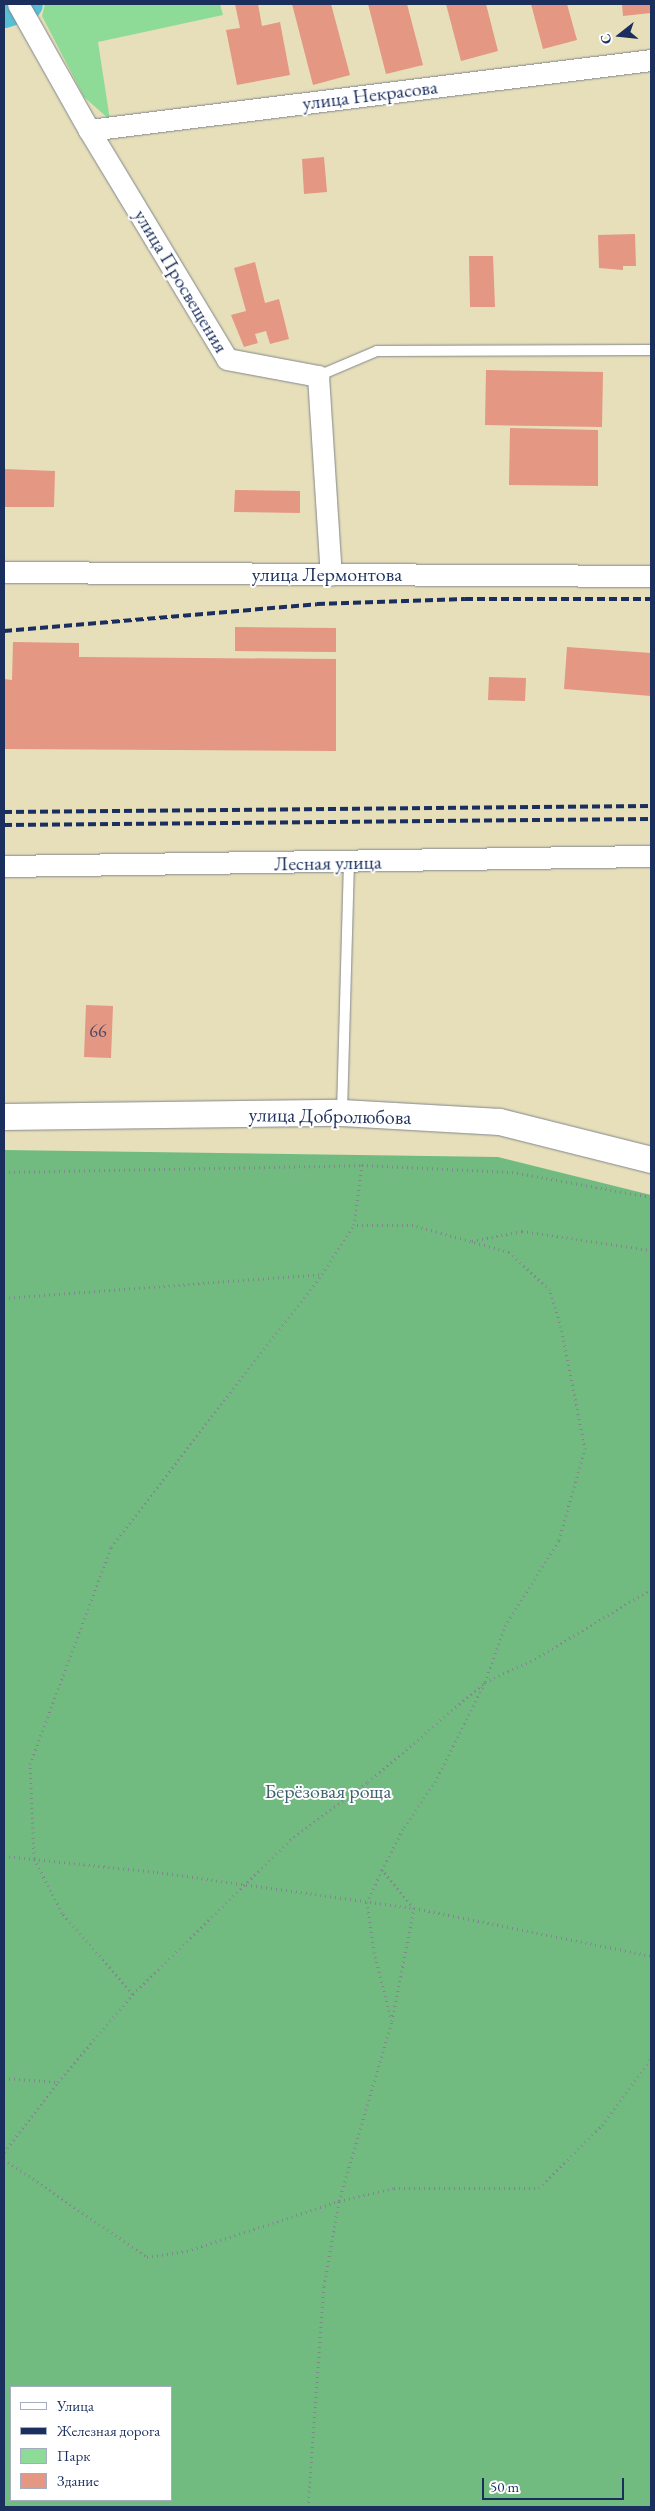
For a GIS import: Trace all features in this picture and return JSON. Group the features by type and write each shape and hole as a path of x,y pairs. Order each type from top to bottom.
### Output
{"street":[{"name":"улица Просвещения","path":"23,12 89,130 227,359 318,376"},
{"name":"улица Некрасова","path":"89,130 651,60"},
{"path":"318,376 331,574"},
{"name":"улица Лермонтова","path":"4,572 651,576"},
{"name":"Лесная улица","path":"4,866 349,863 651,856"},
{"name":"улица Добролюбова","path":"4,1117 342,1113 500,1122 651,1160"}],"lane":[{"path":"318,376 377,351 651,350"},
{"path":"342,1113 349,863"}],"path":[{"path":"4,1172 362,1164 512,1172 651,1197"},
{"path":"133,1994 62,1913 34,1858 30,1764 111,1547 322,1274 354,1225 362,1164"},
{"path":"354,1225 413,1225 510,1252 550,1290 561,1327 585,1449 559,1540 505,1626 485,1682 435,1782 404,1827 367,1902 374,1952 392,2021"},
{"path":"472,1241 522,1231 651,1250"},
{"path":"4,1298 322,1274"},
{"path":"4,2152 58,2082 133,1994 290,1840 368,1782 485,1682 535,1659 651,1589"},
{"path":"4,1856 34,1858 414,1908 651,1956"},
{"path":"382,1870 414,1908"},
{"path":"308,2507 324,2286 339,2201 392,2021 414,1908"},
{"path":"4,2159 147,2256 187,2251 339,2201 394,2188 538,2188 602,2125 651,2058"},
{"path":"4,2078 58,2082"}],"green space":[{"path":"45,4 220,4 223,15 98,42 110,120 84,97 42,16"},
{"name":"Берёзовая роща","path":"4,1150 498,1157 651,1195 651,2507 4,2507"}],"building":[{"path":"235,4 258,4 262,26 280,22 290,75 237,85 226,30 240,28"},
{"path":"292,4 331,4 350,75 313,85"},
{"path":"368,4 407,4 423,65 386,74"},
{"path":"446,4 486,4 498,51 461,61"},
{"path":"531,4 567,4 577,40 543,49"},
{"path":"622,4 651,4 651,13 623,16"},
{"path":"324,157 327,192 304,194 302,159"},
{"path":"635,234 636,266 623,266 623,270 599,268 598,235"},
{"path":"469,256 493,256 495,307 470,307"},
{"path":"255,262 265,303 279,299 289,339 270,344 266,331 255,334 258,343 244,347 231,315 246,311 234,268"},
{"path":"486,370 603,372 602,427 485,425"},
{"path":"510,428 598,430 598,486 509,485"},
{"path":"4,469 55,471 54,507 4,507"},
{"path":"235,490 300,491 300,513 234,512"},
{"path":"235,627 336,628 336,652 235,651"},
{"path":"13,642 79,643 79,657 336,659 336,751 4,749 4,679 12,680"},
{"path":"567,647 651,653 651,696 564,689"},
{"path":"489,677 526,678 525,701 488,700"},
{"path":"86,1005 113,1006 111,1058 84,1057"}],"waterway":[{"path":"4,11 26,4"}],"railway":[{"path":"4,631 317,604 465,599 651,599"},
{"path":"4,812 651,806"},
{"path":"4,825 651,819"}]}
